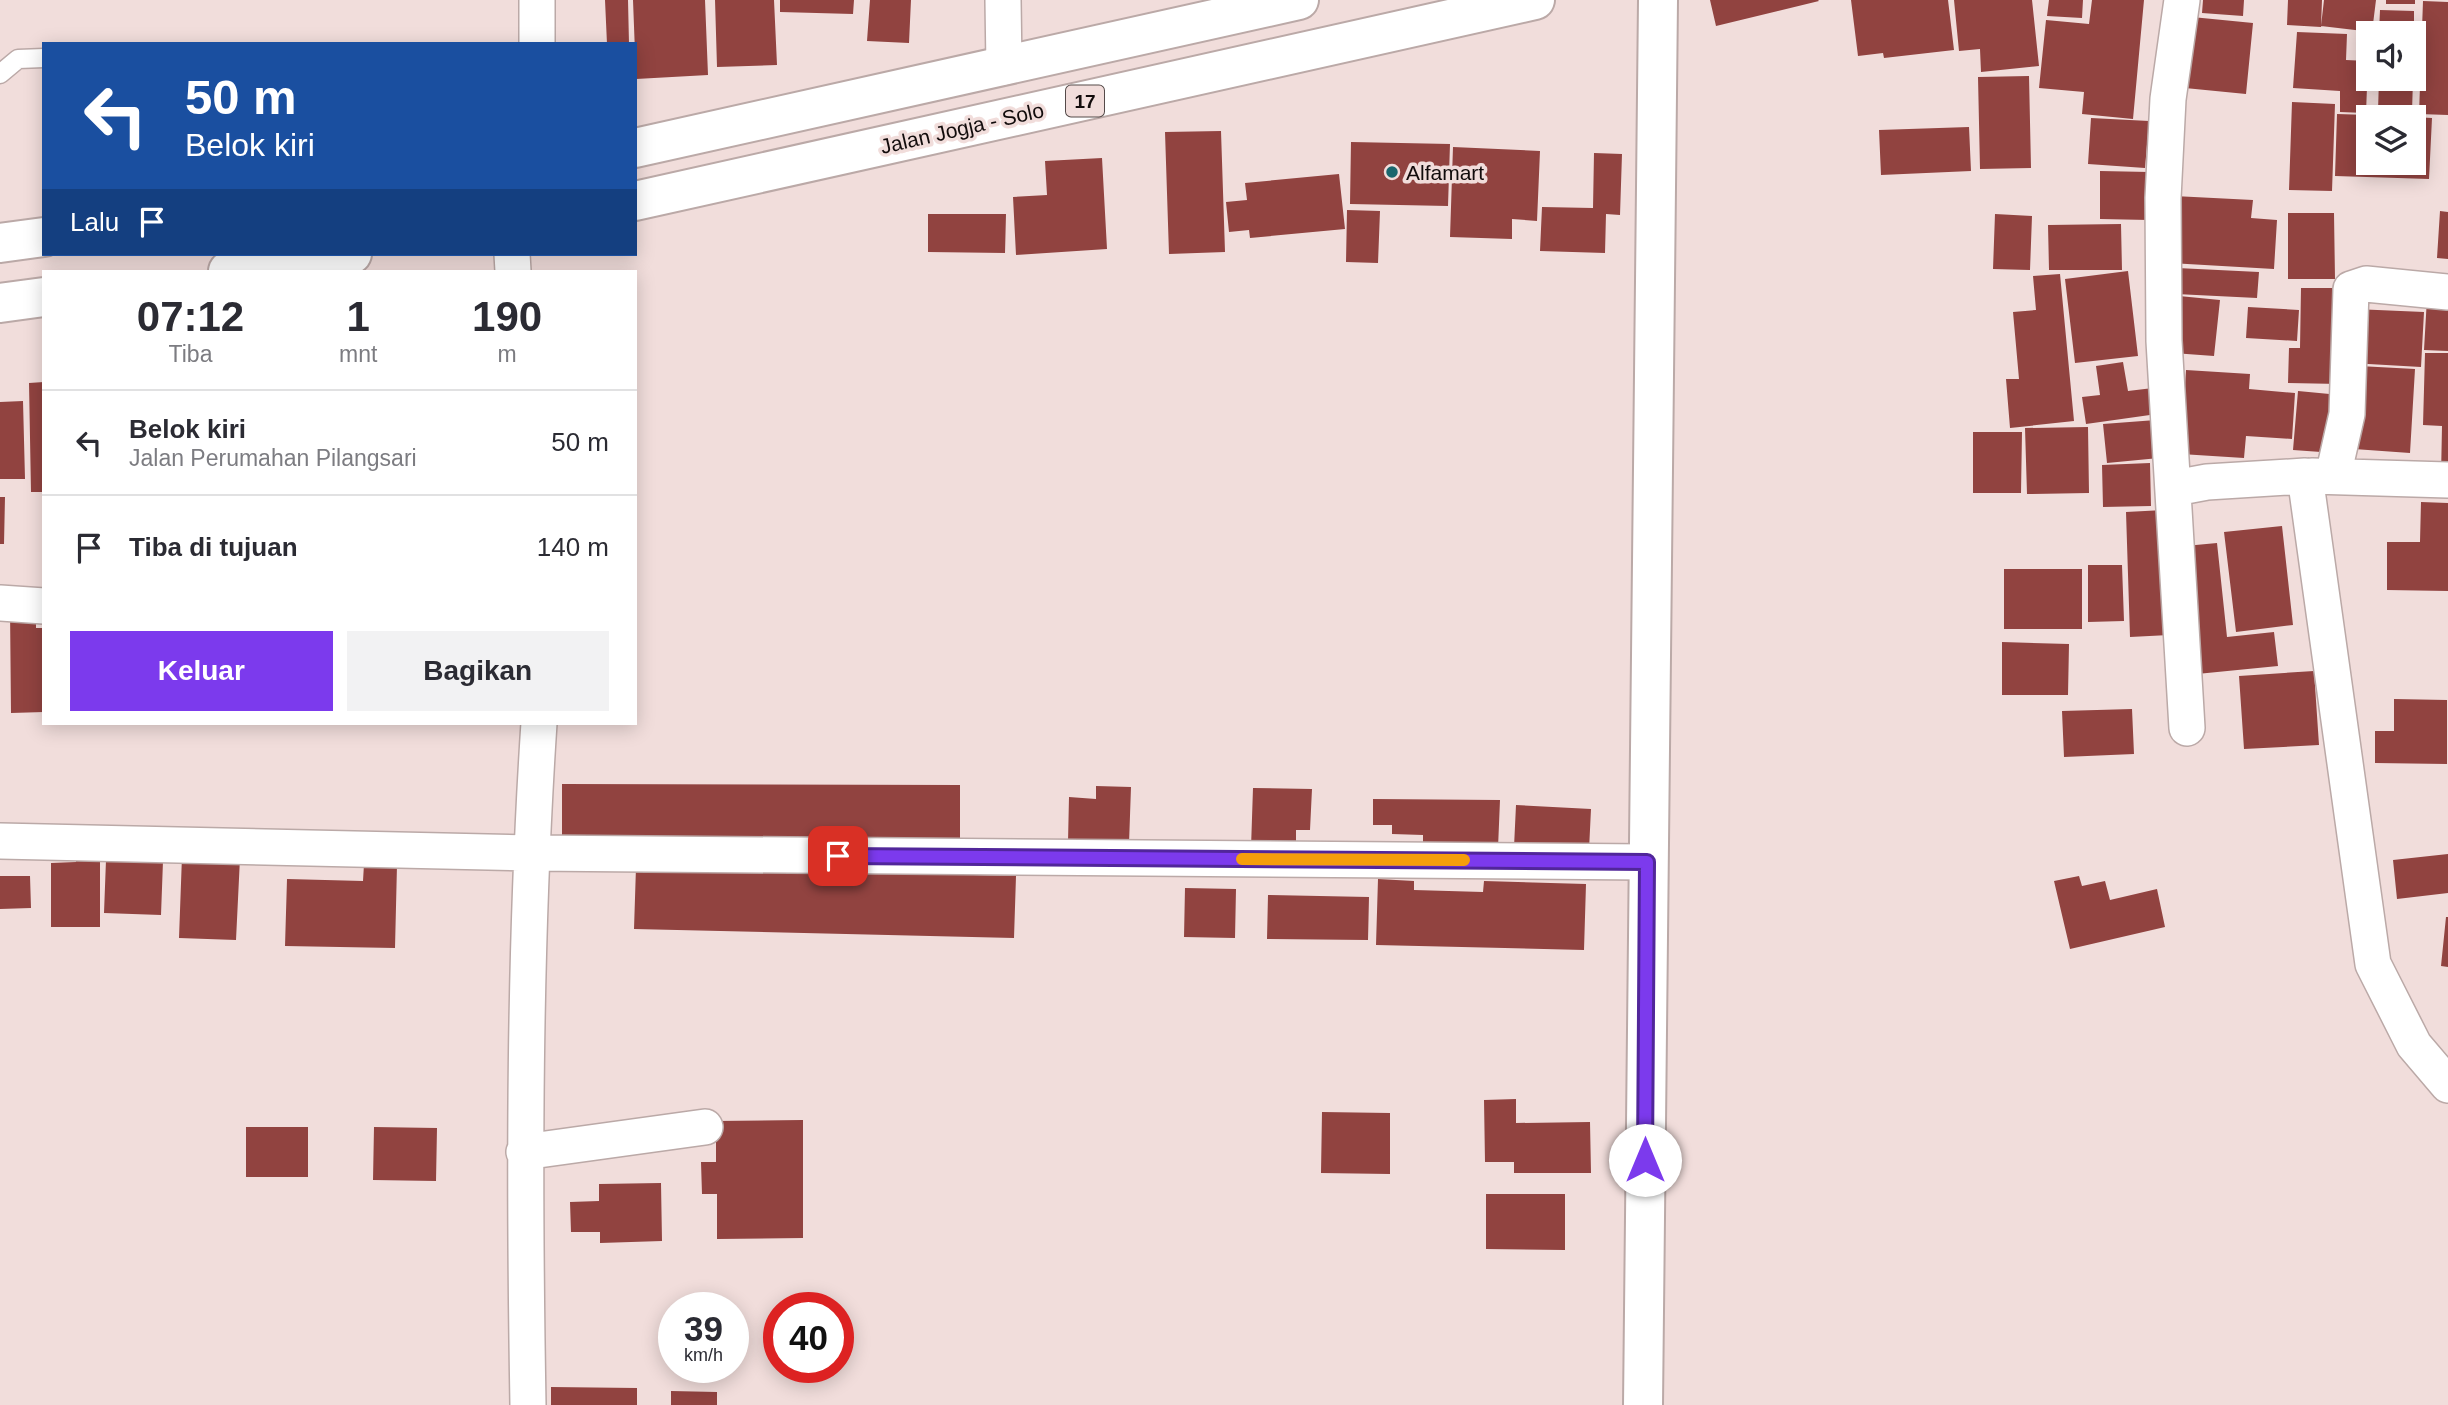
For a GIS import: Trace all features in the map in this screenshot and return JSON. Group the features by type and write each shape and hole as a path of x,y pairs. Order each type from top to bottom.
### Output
{"main road":[{"path":"637,148 1004,66 1249,6 1299,0"},
{"name":"Jalan Jogja - Solo","path":"637,201 1535,0"},
{"path":"1643,1405 1658,0"},
{"path":"0,243 42,237"},
{"path":"235,270 337,256"},
{"path":"0,303 42,297"}],"street":[{"path":"537,0 537,42"},
{"path":"1003,0 1004,66"},
{"path":"2182,0 2168,99 2162,198 2164,341 2175,488 2187,729"},
{"path":"2448,292 2367,284 2351,289 2347,414 2319,476 2374,964 2414,1045 2448,1085"},
{"path":"2175,488 2207,482 2319,476 2448,480"},
{"path":"0,603 42,606"},
{"path":"528,1405 524,1152 531,853 539,725"},
{"path":"0,841 531,853 1647,862"},
{"path":"524,1152 705,1127"}],"lane":[{"path":"0,74 19,59 42,58"}],"building":[{"path":"605,0 628,0 629,42 607,42"},
{"path":"633,0 705,0 708,75 637,79 637,42 635,42"},
{"path":"715,0 774,0 777,65 717,67"},
{"path":"780,0 854,0 853,14 780,12"},
{"path":"870,0 911,0 909,43 867,41"},
{"path":"1710,0 1818,0 1819,1 1716,26"},
{"path":"1851,0 1948,0 1954,50 1884,58 1883,53 1858,56"},
{"path":"1954,0 2032,0 2039,66 1981,72 1980,49 1959,51"},
{"path":"2049,0 2083,0 2082,18 2047,16"},
{"path":"2092,0 2144,0 2133,119 2082,114 2084,92 2039,88 2046,20 2089,24"},
{"path":"2203,0 2244,0 2243,16 2202,13"},
{"path":"2288,0 2322,0 2321,27 2287,25"},
{"path":"2324,0 2376,0 2373,21 2356,21 2356,30 2321,26"},
{"path":"2386,0 2415,0 2415,4 2386,4"},
{"path":"2423,1 2448,2 2448,115 2426,114 2426,105 2419,105 2420,91 2426,91 2426,21 2422,21"},
{"path":"2380,10 2414,11 2414,21 2380,21"},
{"path":"2192,17 2253,23 2246,94 2185,88"},
{"path":"2297,32 2347,34 2346,60 2356,60 2356,91 2367,91 2366,105 2356,105 2356,113 2340,112 2340,91 2293,88"},
{"path":"2029,76 2031,168 1980,169 1978,77"},
{"path":"2379,91 2413,91 2412,105 2378,105"},
{"path":"2292,102 2335,104 2332,191 2289,190"},
{"path":"2337,114 2356,115 2356,175 2426,175 2426,118 2432,118 2429,179 2335,176"},
{"path":"2091,118 2149,121 2145,168 2088,164"},
{"path":"1969,127 1971,171 1881,175 1879,130"},
{"path":"1221,131 1225,252 1169,254 1165,132"},
{"path":"1351,142 1450,144 1448,206 1350,204"},
{"path":"1453,147 1540,151 1537,221 1512,219 1512,239 1450,237"},
{"path":"1594,153 1622,154 1620,215 1606,214 1605,253 1540,251 1542,207 1593,208"},
{"path":"1102,158 1107,249 1016,255 1013,197 1047,195 1045,161"},
{"path":"2100,171 2149,172 2149,220 2100,219"},
{"path":"1339,174 1345,229 1250,238 1249,230 1229,232 1226,202 1247,200 1245,183"},
{"path":"2174,196 2253,200 2251,218 2277,220 2274,269 2170,263"},
{"path":"1347,210 1380,211 1378,263 1346,262"},
{"path":"2440,211 2448,212 2448,259 2437,258"},
{"path":"2288,213 2334,213 2335,279 2288,279"},
{"path":"928,214 1006,214 1005,253 928,252"},
{"path":"1995,214 2032,216 2030,270 1993,269"},
{"path":"2121,224 2122,270 2049,270 2048,225"},
{"path":"2177,268 2259,272 2257,298 2176,294"},
{"path":"2128,271 2138,356 2075,363 2065,279"},
{"path":"2060,274 2074,421 2010,428 2006,379 2019,379 2013,312 2036,310 2033,276"},
{"path":"2301,288 2341,288 2340,384 2288,383 2289,348 2300,348"},
{"path":"2179,296 2220,300 2214,356 2173,353"},
{"path":"2427,298 2448,299 2448,351 2424,350"},
{"path":"2248,307 2299,310 2297,341 2246,338"},
{"path":"2354,309 2424,312 2421,367 2351,363"},
{"path":"2425,353 2448,353 2448,478 2441,477 2442,426 2423,425"},
{"path":"2123,362 2128,391 2153,388 2157,414 2086,424 2082,397 2100,395 2096,366"},
{"path":"2359,366 2415,369 2410,453 2354,449"},
{"path":"2186,370 2250,374 2249,389 2295,393 2292,439 2246,436 2244,458 2181,454"},
{"path":"42,382 42,492 31,492 29,383"},
{"path":"2298,391 2340,395 2335,453 2293,450"},
{"path":"23,401 25,479 0,479 0,402"},
{"path":"2156,420 2159,458 2107,463 2103,424"},
{"path":"2088,427 2089,493 2027,494 2025,428"},
{"path":"1973,432 2022,432 2021,493 1973,493"},
{"path":"2150,463 2151,506 2103,507 2102,465"},
{"path":"0,497 5,497 4,544 0,544"},
{"path":"2421,502 2448,503 2448,591 2387,590 2387,542 2420,542"},
{"path":"2164,510 2169,635 2130,637 2126,512"},
{"path":"2282,526 2293,625 2236,632 2224,532"},
{"path":"2217,543 2227,637 2274,632 2278,666 2197,674 2185,546"},
{"path":"2088,565 2122,565 2124,621 2088,622"},
{"path":"2004,569 2082,569 2082,629 2004,629"},
{"path":"36,607 36,628 42,628 42,712 11,713 10,608"},
{"path":"2002,642 2069,644 2068,695 2002,695"},
{"path":"2314,671 2319,745 2244,749 2239,676"},
{"path":"2394,699 2447,700 2447,764 2375,763 2375,731 2394,731"},
{"path":"2132,709 2134,754 2064,757 2062,711"},
{"path":"562,784 960,785 960,846 562,845"},
{"path":"1096,786 1131,787 1129,844 1068,842 1069,797 1096,799"},
{"path":"1253,788 1312,789 1310,830 1296,830 1296,848 1251,848"},
{"path":"1373,799 1500,800 1498,848 1423,847 1423,835 1392,834 1392,825 1373,825"},
{"path":"1516,805 1591,809 1589,850 1514,847"},
{"path":"76,849 100,849 100,927 51,927 51,863 76,862"},
{"path":"2448,854 2448,893 2397,899 2393,860"},
{"path":"182,856 240,858 236,940 179,938"},
{"path":"106,860 163,861 161,915 104,913"},
{"path":"364,864 397,865 395,948 285,946 287,879 363,881"},
{"path":"636,867 1016,876 1014,938 634,929"},
{"path":"0,876 30,876 31,908 0,909"},
{"path":"2079,876 2082,886 2105,881 2110,900 2157,889 2165,927 2070,949 2054,881"},
{"path":"1378,879 1414,881 1414,890 1483,892 1484,881 1586,884 1584,950 1376,945"},
{"path":"1185,888 1236,889 1235,938 1184,937"},
{"path":"1268,895 1369,897 1368,940 1267,939"},
{"path":"2448,917 2448,967 2441,966"},
{"path":"1516,1099 1516,1123 1590,1122 1591,1173 1514,1173 1514,1162 1485,1162 1484,1100"},
{"path":"1322,1112 1390,1113 1390,1174 1321,1173"},
{"path":"803,1120 803,1238 717,1239 717,1194 702,1194 701,1162 716,1162 716,1121"},
{"path":"246,1127 308,1127 308,1177 246,1177"},
{"path":"374,1127 437,1128 436,1181 373,1180"},
{"path":"661,1183 662,1241 600,1243 600,1232 571,1232 570,1202 599,1201 599,1184"},
{"path":"1486,1194 1565,1194 1565,1250 1486,1249"},
{"path":"551,1387 637,1388 637,1405 551,1405"},
{"path":"671,1391 717,1392 717,1405 671,1405"}],"slow traffic":[{"path":"1242,859 1464,860"}],"place":[{"name":"Alfamart","path":"1392,172"}],"route":[{"path":"838,856 1647,862 1645,1160"}]}
